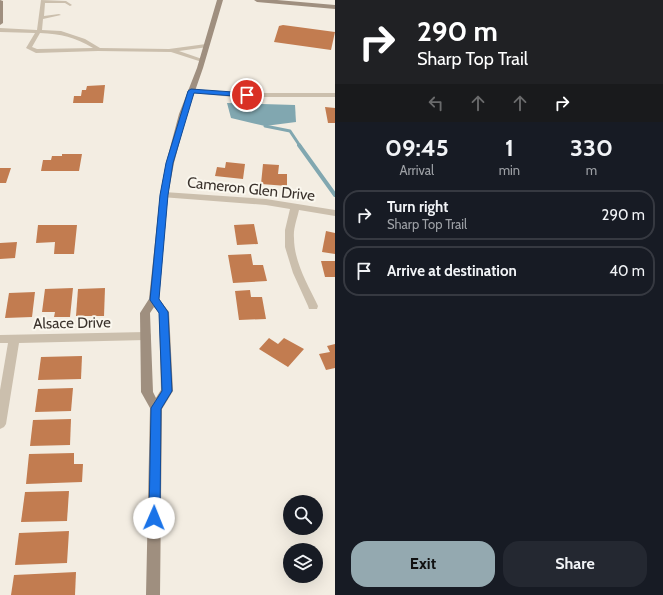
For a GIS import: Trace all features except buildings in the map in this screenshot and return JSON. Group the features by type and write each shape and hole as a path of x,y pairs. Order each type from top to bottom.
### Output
{"main road":[{"path":"153,595 156,408 147,392 145,313 154,300 164,195 174,143 202,60 220,0"},
{"path":"257,0 335,7"},
{"path":"0,1 0,23"},
{"path":"154,300 164,312 167,391 156,408"}],"street":[{"path":"191,91 233,95 335,96"},
{"name":"Cameron Glen Drive","path":"164,195 266,202 335,214"},
{"path":"295,207 289,236 290,246 294,263 313,306"},
{"name":"Alsace Drive","path":"0,339 146,336"},
{"path":"0,424 14,339"}],"lane":[{"path":"70,5 66,2 43,0 39,31 30,48 36,51 169,51 206,46"},
{"path":"41,18 60,15"},
{"path":"0,30 59,32 82,40 99,50"},
{"path":"169,51 202,60"}],"water":[{"path":"227,103 295,105 296,122 265,126 231,118"}],"waterway":[{"path":"265,126 290,131 300,146"},
{"path":"299,145 335,195"}],"route":[{"path":"154,518 156,408 167,391 164,312 154,300 164,195 174,143 191,91 247,95"}]}
